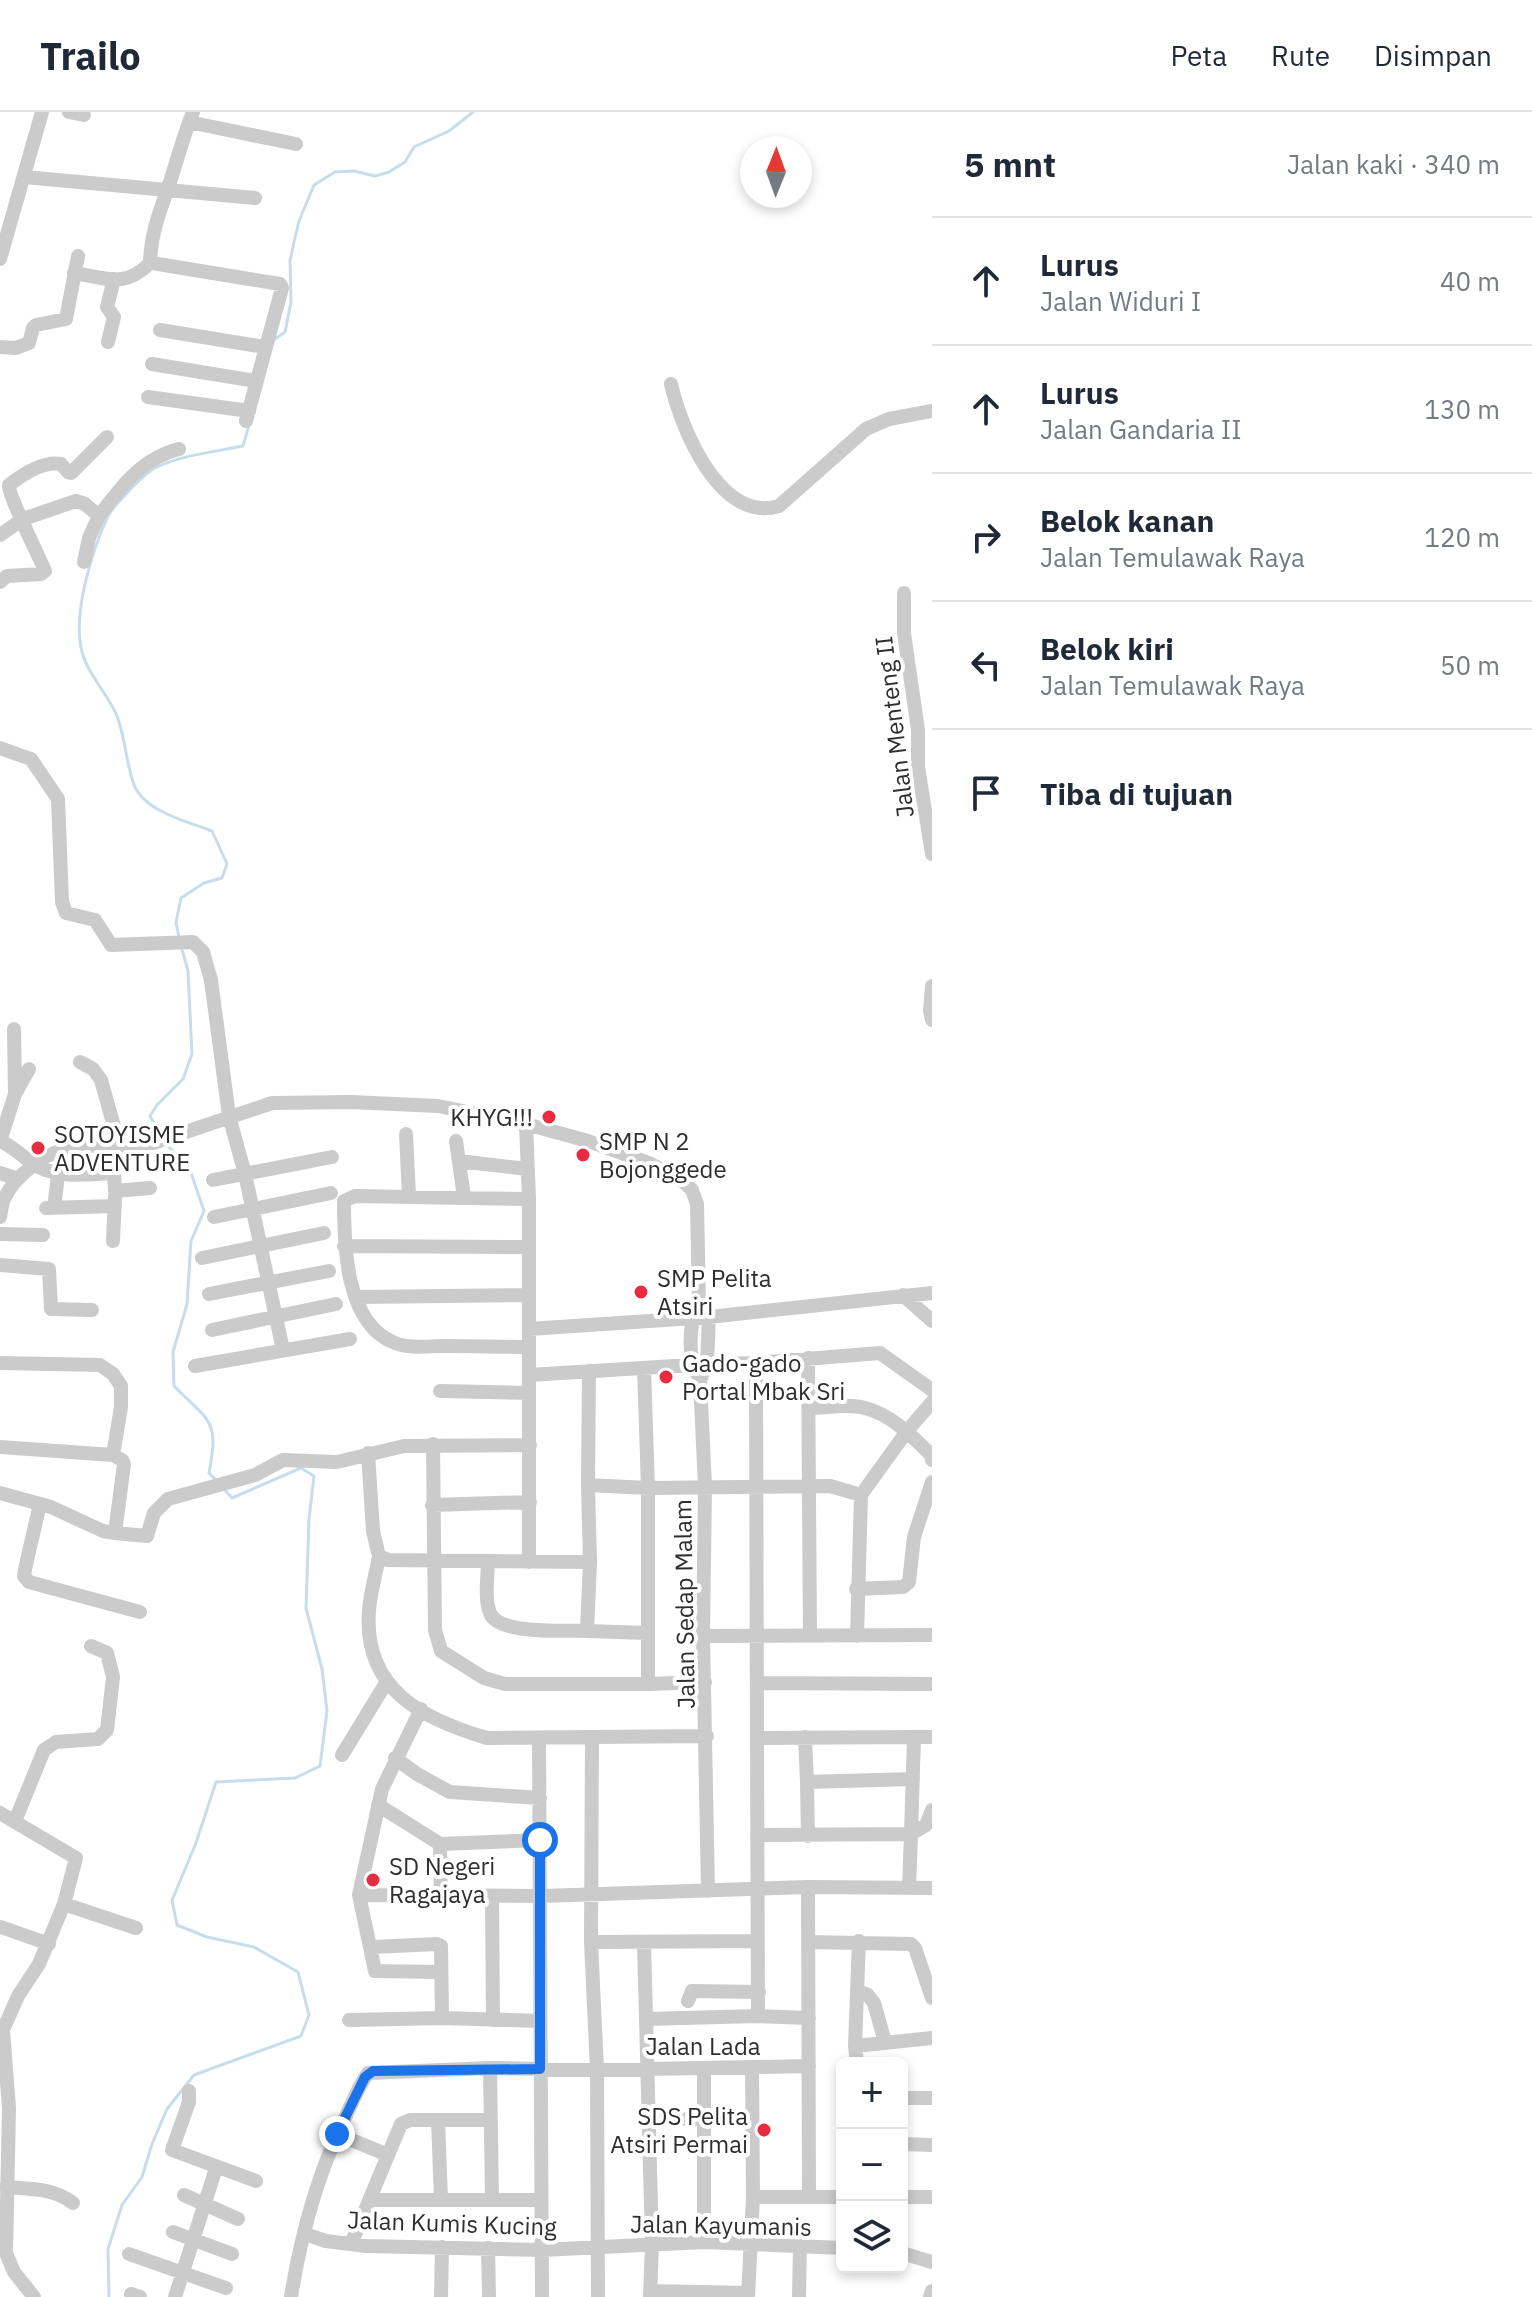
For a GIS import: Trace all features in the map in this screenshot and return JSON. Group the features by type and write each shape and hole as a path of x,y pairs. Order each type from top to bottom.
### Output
{"street":[{"path":"0,259 42,112"},
{"path":"152,263 154,223 191,117 296,144"},
{"path":"24,177 255,198"},
{"path":"0,347 16,348 29,343 36,325 66,319 78,256"},
{"path":"74,273 132,279 152,263 280,284 282,288 247,416 148,397"},
{"path":"108,342 114,317 107,307 114,279"},
{"path":"160,330 265,347"},
{"path":"152,364 256,381"},
{"path":"671,384 708,473 737,501 765,511 779,506 866,429 889,419 932,411"},
{"path":"0,582 7,576 44,573 23,519 9,495 9,485 23,474 52,463 61,464 71,473 107,437"},
{"path":"84,562 89,538 99,516 122,486 144,465 161,454 179,449"},
{"path":"0,535 23,519 76,501 99,516"},
{"name":"Jalan Menteng II","path":"904,593 904,633 926,777 931,851"},
{"path":"0,748 31,759 58,799 62,902 66,913 95,920 111,945 193,942 203,952 211,980 229,1116 245,1174 283,1350"},
{"path":"932,986 932,1020"},
{"path":"14,1029 15,1094"},
{"path":"80,1062 93,1069 101,1080 117,1151 113,1241"},
{"path":"29,1069 15,1094 0,1141 19,1151 35,1165 58,1175 114,1173"},
{"path":"0,1217 4,1199 18,1179 35,1165 66,1149 117,1151 153,1143 260,1106 282,1102 438,1106 526,1124 649,1163 684,1182 692,1190 697,1204 691,1365 700,1380"},
{"path":"526,1124 529,1199 529,1562"},
{"path":"406,1134 409,1196"},
{"path":"456,1141 464,1197"},
{"path":"213,1180 332,1157"},
{"path":"459,1161 527,1169"},
{"path":"0,1173 18,1179"},
{"path":"58,1175 50,1208 115,1199 150,1188"},
{"path":"214,1217 331,1193"},
{"path":"529,1199 355,1196 344,1201 344,1246 348,1271 370,1324 392,1342 413,1346 529,1347"},
{"path":"202,1258 324,1233"},
{"path":"0,1234 43,1235"},
{"path":"344,1246 529,1247"},
{"path":"0,1265 49,1269 51,1309 92,1310"},
{"path":"209,1294 329,1271"},
{"path":"529,1329 695,1311 709,1317 932,1293"},
{"path":"357,1297 529,1295"},
{"path":"903,1295 932,1321"},
{"path":"212,1330 336,1304"},
{"name":"Jalan Sedap Malam","path":"708,1891 703,1636 705,1487 700,1380 707,1364 709,1317"},
{"path":"195,1366 350,1339"},
{"path":"529,1375 880,1353 932,1390"},
{"path":"808,1358 810,1636"},
{"path":"0,1363 100,1365 113,1374 121,1386 121,1407 113,1455"},
{"path":"756,1363 758,2016"},
{"path":"644,1368 648,1488 648,1684"},
{"path":"587,1631 590,1562 589,1371"},
{"path":"440,1391 529,1393"},
{"path":"857,1636 861,1495 932,1402"},
{"path":"809,1408 863,1407 884,1415 907,1431 931,1455 932,1460"},
{"path":"0,1493 40,1504 115,1533 147,1536 160,1504 168,1499 255,1475 283,1460 337,1462 404,1446 433,1444 530,1445"},
{"path":"433,1444 433,1561 438,1645 449,1657 484,1678 505,1684 705,1682"},
{"path":"0,1447 113,1455 122,1460 115,1533"},
{"path":"368,1453 373,1531 379,1556 369,1613 374,1662 395,1693 462,1731 487,1738 707,1736"},
{"path":"856,1589 903,1587 909,1582 914,1537 932,1482"},
{"path":"588,1485 648,1488 808,1485 830,1486 861,1495"},
{"path":"432,1505 530,1502"},
{"path":"40,1504 24,1576 29,1582 140,1612"},
{"path":"379,1556 388,1560 590,1562"},
{"path":"488,1561 489,1612 498,1623 517,1629 648,1633"},
{"path":"703,1636 932,1635"},
{"path":"15,1821 44,1750 56,1742 98,1739 107,1730 113,1677 107,1653 91,1646"},
{"path":"342,1755 386,1683"},
{"path":"758,1683 932,1684"},
{"path":"421,1709 395,1758 378,1805 359,1895 372,1947 373,1968 378,1971 441,1972"},
{"path":"805,1737 808,1836"},
{"path":"909,1888 914,1737"},
{"path":"757,1738 932,1737"},
{"path":"592,1738 595,1896 591,1942 597,2070 598,2297"},
{"path":"539,1739 542,2297"},
{"path":"395,1758 450,1792 540,1798"},
{"path":"807,1782 913,1779"},
{"path":"378,1805 440,1844 540,1840"},
{"path":"757,1835 911,1834 926,1825 932,1810"},
{"path":"0,1813 76,1858 49,1944 18,1996 1,2034 9,2108 6,2253 14,2272 34,2297"},
{"path":"440,1844 441,1896"},
{"path":"359,1895 595,1896 808,1887 932,1888"},
{"path":"808,1887 809,2197"},
{"path":"492,1896 493,2020"},
{"path":"64,1904 136,1928"},
{"path":"1,1927 49,1944"},
{"path":"591,1942 757,1941"},
{"path":"856,2057 859,1941"},
{"path":"808,1942 911,1944 932,1998"},
{"path":"644,1943 650,2118 650,2294 748,2295 753,2197 752,2068"},
{"path":"372,1947 439,1944 442,2018"},
{"path":"688,2001 692,1991 759,1992"},
{"path":"857,1992 867,1994 874,2003 885,2042"},
{"path":"349,2020 442,2018 540,2021"},
{"path":"646,2019 809,2018"},
{"path":"855,2046 932,2038"},
{"name":"Jalan Lada","path":"337,2134 365,2077 373,2071 809,2066"},
{"path":"490,2068 492,2200"},
{"path":"704,2068 704,2242"},
{"path":"189,2091 189,2102 172,2150 256,2181"},
{"path":"908,2098 932,2098"},
{"path":"650,2118 704,2119"},
{"path":"438,2120 441,2200"},
{"path":"351,2244 405,2121 489,2120"},
{"path":"291,2297 308,2210 337,2134 388,2155"},
{"path":"908,2144 932,2145"},
{"path":"175,2297 216,2168"},
{"path":"6,2187 48,2191 63,2195 73,2203"},
{"path":"184,2195 238,2219"},
{"path":"753,2197 836,2197"},
{"path":"908,2197 932,2197"},
{"path":"371,2200 541,2200"},
{"path":"173,2232 232,2254"},
{"name":"Jalan Kumis Kucing","path":"305,2234 351,2244 542,2250 599,2248"},
{"name":"Jalan Kayumanis","path":"599,2248 704,2242 836,2248"},
{"path":"441,2297 442,2247"},
{"path":"799,2297 800,2247"},
{"path":"488,2248 489,2297"},
{"path":"129,2254 226,2288"},
{"path":"908,2255 932,2262"},
{"path":"930,2297 932,2291"}],"waterway":[{"path":"275,339 285,332 291,302 290,261 299,221 314,185 335,172 354,171 375,176 389,172 405,162 414,147 449,131 473,112"},
{"path":"179,938 176,922 181,898 204,883 222,878 227,864 212,831 166,814 138,792 117,716 82,652 82,601 90,564 108,516 130,490 150,471 165,464 243,446 249,425"},
{"path":"161,1136 150,1116 183,1079 192,1054 188,971 181,946"},
{"path":"165,1143 189,1167 204,1211 191,1241 187,1304 173,1352 174,1386 209,1424 213,1442 209,1473 215,1479"},
{"path":"109,2297 108,2249 122,2205 142,2177 167,2109 194,2075 301,2036 309,2015 298,1972 254,1947 207,1937 177,1925 172,1900 196,1843 216,1782 295,1778 320,1766 327,1711 322,1669 306,1608 314,1476 301,1468 232,1498 223,1488"}],"place":[{"name":"KHYG!!!","path":"549,1117"},
{"name":"SOTOYISME ADVENTURE","path":"38,1148"},
{"name":"SMP N 2 Bojonggede","path":"583,1155"},
{"name":"SMP Pelita Atsiri","path":"641,1292"},
{"name":"Gado-gado Portal Mbak Sri","path":"666,1377"},
{"name":"SD Negeri Ragajaya","path":"373,1880"},
{"name":"SDS Pelita Atsiri Permai","path":"764,2130"}],"route":[{"path":"337,2134 365,2077 373,2071 540,2069 540,1840"}]}
